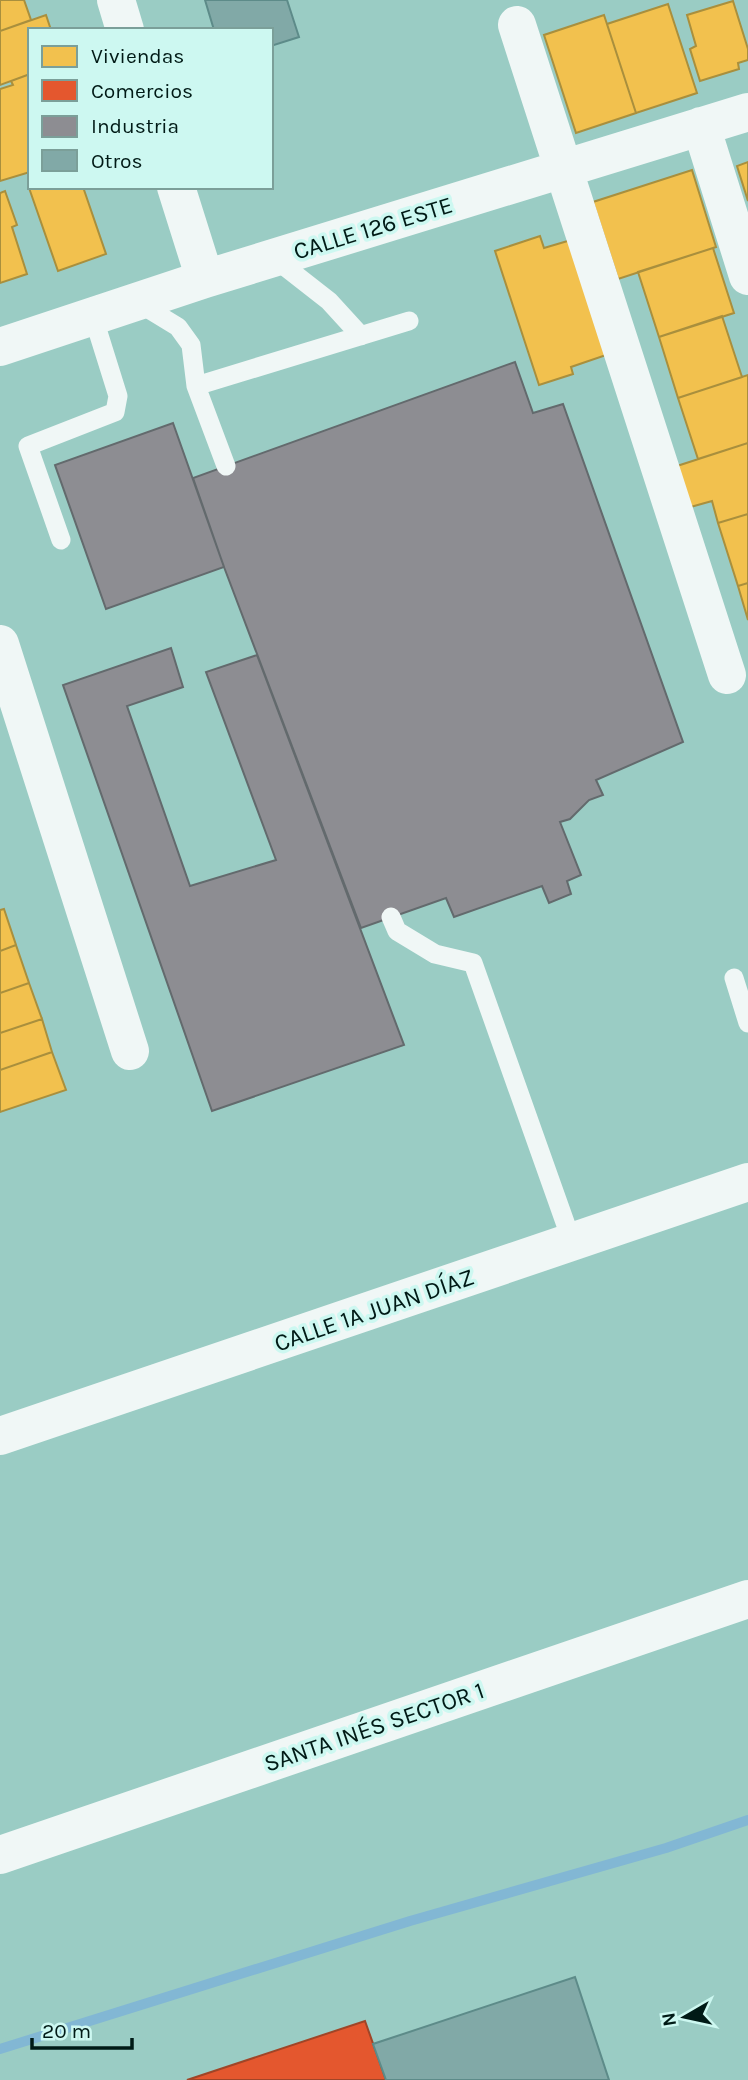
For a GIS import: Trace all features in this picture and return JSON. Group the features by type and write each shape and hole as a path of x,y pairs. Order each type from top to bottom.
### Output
{"street":[{"path":"116,0 124,28"},
{"path":"517,25 727,675"},
{"name":"CALLE 126 ESTE","path":"0,347 205,279 748,112"},
{"path":"701,126 748,276"},
{"path":"177,189 205,279"},
{"path":"0,644 130,1051"},
{"name":"CALLE 1A JUAN DÍAZ","path":"0,1436 748,1182"},
{"name":"SANTA INÉS SECTOR 1","path":"0,1855 748,1599"}],"lane":[{"path":"274,258 329,301 361,336"},
{"path":"137,302 178,327 191,345 196,386 226,467"},
{"path":"61,540 28,446 115,412 118,396 93,316"},
{"path":"196,386 409,321"},
{"path":"391,917 397,931 435,954 473,963 572,1242"},
{"path":"734,978 748,1023"}],"building: Viviendas":[{"path":"0,0 24,0 31,20 0,31"},
{"path":"733,1 748,49 748,60 738,63 739,69 700,81 690,49 696,46 687,15"},
{"path":"668,4 697,93 636,113 607,24"},
{"path":"46,15 50,28 28,28 28,75 0,85 0,31"},
{"path":"604,15 636,113 576,133 544,35"},
{"path":"28,75 28,173 0,181 0,89 13,85 11,81"},
{"path":"748,162 748,201 737,166"},
{"path":"692,170 716,247 618,279 593,202"},
{"path":"29,189 84,189 106,254 58,271"},
{"path":"5,191 17,225 12,227 27,274 0,283 0,193"},
{"path":"540,236 544,248 571,240 618,351 571,367 573,374 539,385 495,251"},
{"path":"713,248 734,313 659,337 638,272"},
{"path":"722,316 742,377 678,398 659,337"},
{"path":"748,375 748,443 698,459 678,398"},
{"path":"748,443 748,514 718,523 712,501 687,508 674,467"},
{"path":"748,514 748,583 738,586 718,523"},
{"path":"748,583 748,620 738,586"},
{"path":"4,909 16,945 0,951 0,910"},
{"path":"16,945 29,983 0,993 0,951"},
{"path":"29,983 42,1019 0,1033 0,993"},
{"path":"42,1019 52,1052 0,1070 0,1033"},
{"path":"52,1052 66,1090 0,1112 0,1070"}],"building: Comercios":[{"path":"365,2021 386,2080 187,2080"}],"building: Industria":[{"path":"515,362 533,413 563,404 683,742 596,780 603,795 589,800 570,819 560,822 581,875 567,881 571,894 549,903 542,886 454,917 446,898 361,928 193,478"},
{"path":"173,423 224,567 106,609 55,465"},
{"path":"171,648 183,687 127,706 190,886 276,860 206,672 257,655 404,1045 212,1111 63,685"}],"building: Otros":[{"path":"205,0 287,0 299,37 273,45 273,28 213,28"},
{"path":"575,1977 609,2080 386,2080 373,2044"}],"waterway":[{"path":"0,2049 410,1921 666,1848 748,1820"}]}
